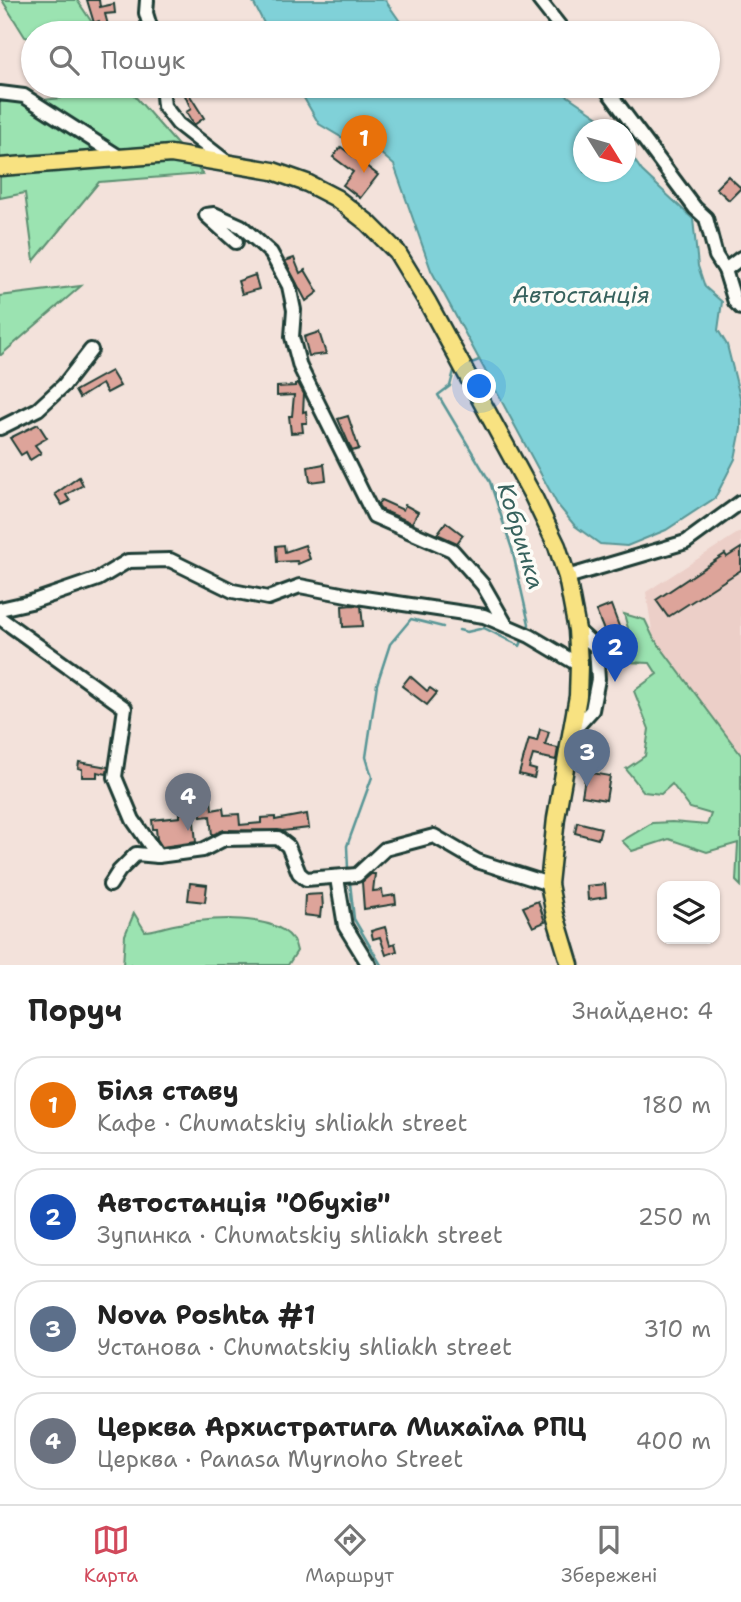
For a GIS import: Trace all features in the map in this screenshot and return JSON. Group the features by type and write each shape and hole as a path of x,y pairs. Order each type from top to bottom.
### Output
{"main road":[{"path":"0,167 171,154 273,170 336,198 368,223 397,252 428,303 533,496 557,546 567,577 577,630 579,665 573,730 556,818 549,884 570,965"}],"street":[{"path":"147,0 148,21"},
{"path":"539,0 556,21"},
{"path":"0,93 21,96"},
{"path":"27,98 121,158"},
{"path":"163,98 164,106 178,124 228,163"},
{"path":"613,98 695,208 706,218 716,256 725,270 735,302 741,308"},
{"path":"236,242 206,215 214,214 241,226 271,254 283,275 289,286 294,310 292,337 300,368 374,516 452,550 483,585 507,625"},
{"path":"725,270 741,258"},
{"path":"0,428 38,409 64,385 91,350"},
{"path":"567,577 686,542 741,502"},
{"path":"0,609 31,602 98,579 128,561 170,560 233,591 268,598 300,586 484,616 525,634 579,665"},
{"path":"0,618 125,708 115,777 133,820 158,856"},
{"path":"573,730 592,710 598,679 596,647 577,630"},
{"path":"110,885 119,871 136,854 158,856 203,850 224,839 278,838 288,846 299,873 306,879 357,875 385,849 434,836 477,861 549,884"},
{"path":"338,877 345,926 369,965"}],"shaded area":[{"path":"741,531 741,755 653,637 646,592"}],"green space":[{"path":"2,0 77,0 91,21 21,21 21,31"},
{"path":"61,98 136,98 203,174 99,182 34,261 25,193 0,198 0,102"},
{"path":"81,286 1,355 0,355 0,296"},
{"path":"624,614 645,620 653,637 741,755 741,886 736,881 738,843 707,852 669,839 632,851 622,841 652,823 707,825 711,814 690,808 672,784 661,794 644,792 626,769 645,756 649,729 634,691 657,674 650,663 626,662 615,647 631,639"},
{"path":"134,913 145,931 219,919 261,922 278,928 291,937 297,951 288,965 123,965 125,935"}],"water":[{"path":"252,0 385,0 400,21 263,21"},
{"name":"Автостанція","path":"304,98 571,98 600,118 573,119 573,182 636,182 636,162 693,219 698,266 705,287 722,302 718,330 727,345 741,401 741,429 735,459 715,498 666,530 627,546 600,544 575,526 557,504 431,270 394,165 371,145 341,137 319,124"}],"building":[{"path":"87,0 99,0 100,7 114,4 115,13 105,14 107,21 93,21"},
{"path":"186,98 191,98 204,118 194,125 186,112 191,109"},
{"path":"341,147 378,175 360,198 343,185 353,172 333,157"},
{"path":"728,176 741,188 729,200 716,188"},
{"path":"294,258 300,273 305,270 318,292 306,301 285,261"},
{"path":"255,275 259,289 242,294 238,281"},
{"path":"319,332 326,354 309,356 304,337"},
{"path":"111,371 120,386 107,393 102,384 79,398 75,391"},
{"path":"298,383 304,394 303,412 306,411 307,423 302,423 303,432 291,433 289,416 292,416 294,395 277,396 277,387 295,386"},
{"path":"348,416 359,449 352,451 338,419"},
{"path":"38,424 47,438 35,445 41,453 30,460 26,452 21,455 10,438"},
{"path":"324,464 326,480 310,482 308,467"},
{"path":"79,477 83,485 66,495 70,501 62,505 55,494"},
{"path":"381,500 403,510 405,505 418,512 412,523 380,509 378,504"},
{"path":"446,522 463,535 457,543 437,534"},
{"path":"284,545 285,552 305,545 310,559 298,564 297,561 277,562 276,546"},
{"path":"741,548 741,570 668,617 656,600 725,554 727,557"},
{"path":"611,605 623,637 614,640 612,636 607,638 596,611"},
{"path":"342,606 361,606 363,626 343,627"},
{"path":"410,676 427,691 430,688 437,693 427,705 402,686"},
{"path":"540,729 549,732 545,745 558,748 556,760 533,755 529,768 536,770 534,778 519,774 529,739 537,741"},
{"path":"79,762 108,767 107,774 97,772 97,777 82,777 82,769 78,768"},
{"path":"586,772 610,776 606,800 582,796"},
{"path":"211,800 212,810 223,808 224,815 239,814 240,825 261,823 261,818 275,817 275,820 307,814 309,828 282,831 224,830 212,835 210,816 201,817 199,802"},
{"path":"193,812 196,842 162,847 157,839 156,829 153,829 152,820 180,817 180,813"},
{"path":"577,822 601,828 598,839 575,833"},
{"path":"375,874 373,891 382,890 383,897 395,895 396,904 364,909 362,882"},
{"path":"190,883 207,885 205,902 188,900"},
{"path":"605,884 606,897 588,900 587,886"},
{"path":"322,894 323,908 320,917 304,915 305,895"},
{"path":"538,901 545,922 533,927 523,907"},
{"path":"385,927 390,945 395,943 397,951 386,955 380,937 373,939 371,931"}],"waterway":[{"name":"Кобринка","path":"469,364 479,360"},
{"name":"Кобринка","path":"457,370 454,371 450,386 438,395 490,482 512,549 529,624 527,629"},
{"name":"Кобринка","path":"348,869 347,846 372,777 366,757 377,684 390,644 411,619 443,627"},
{"name":"Кобринка","path":"459,630 467,632 484,628 520,646 523,638"},
{"name":"Кобринка","path":"350,883 354,919 381,965"}],"place":[{"name":"Біля ставу","path":"364,173"},
{"name":"Автостанція \"Обухів\"","path":"615,682"},
{"name":"Nova Poshta #1","path":"587,787"},
{"name":"Церква Архистратига Михаїла РПЦ","path":"188,831"}]}
